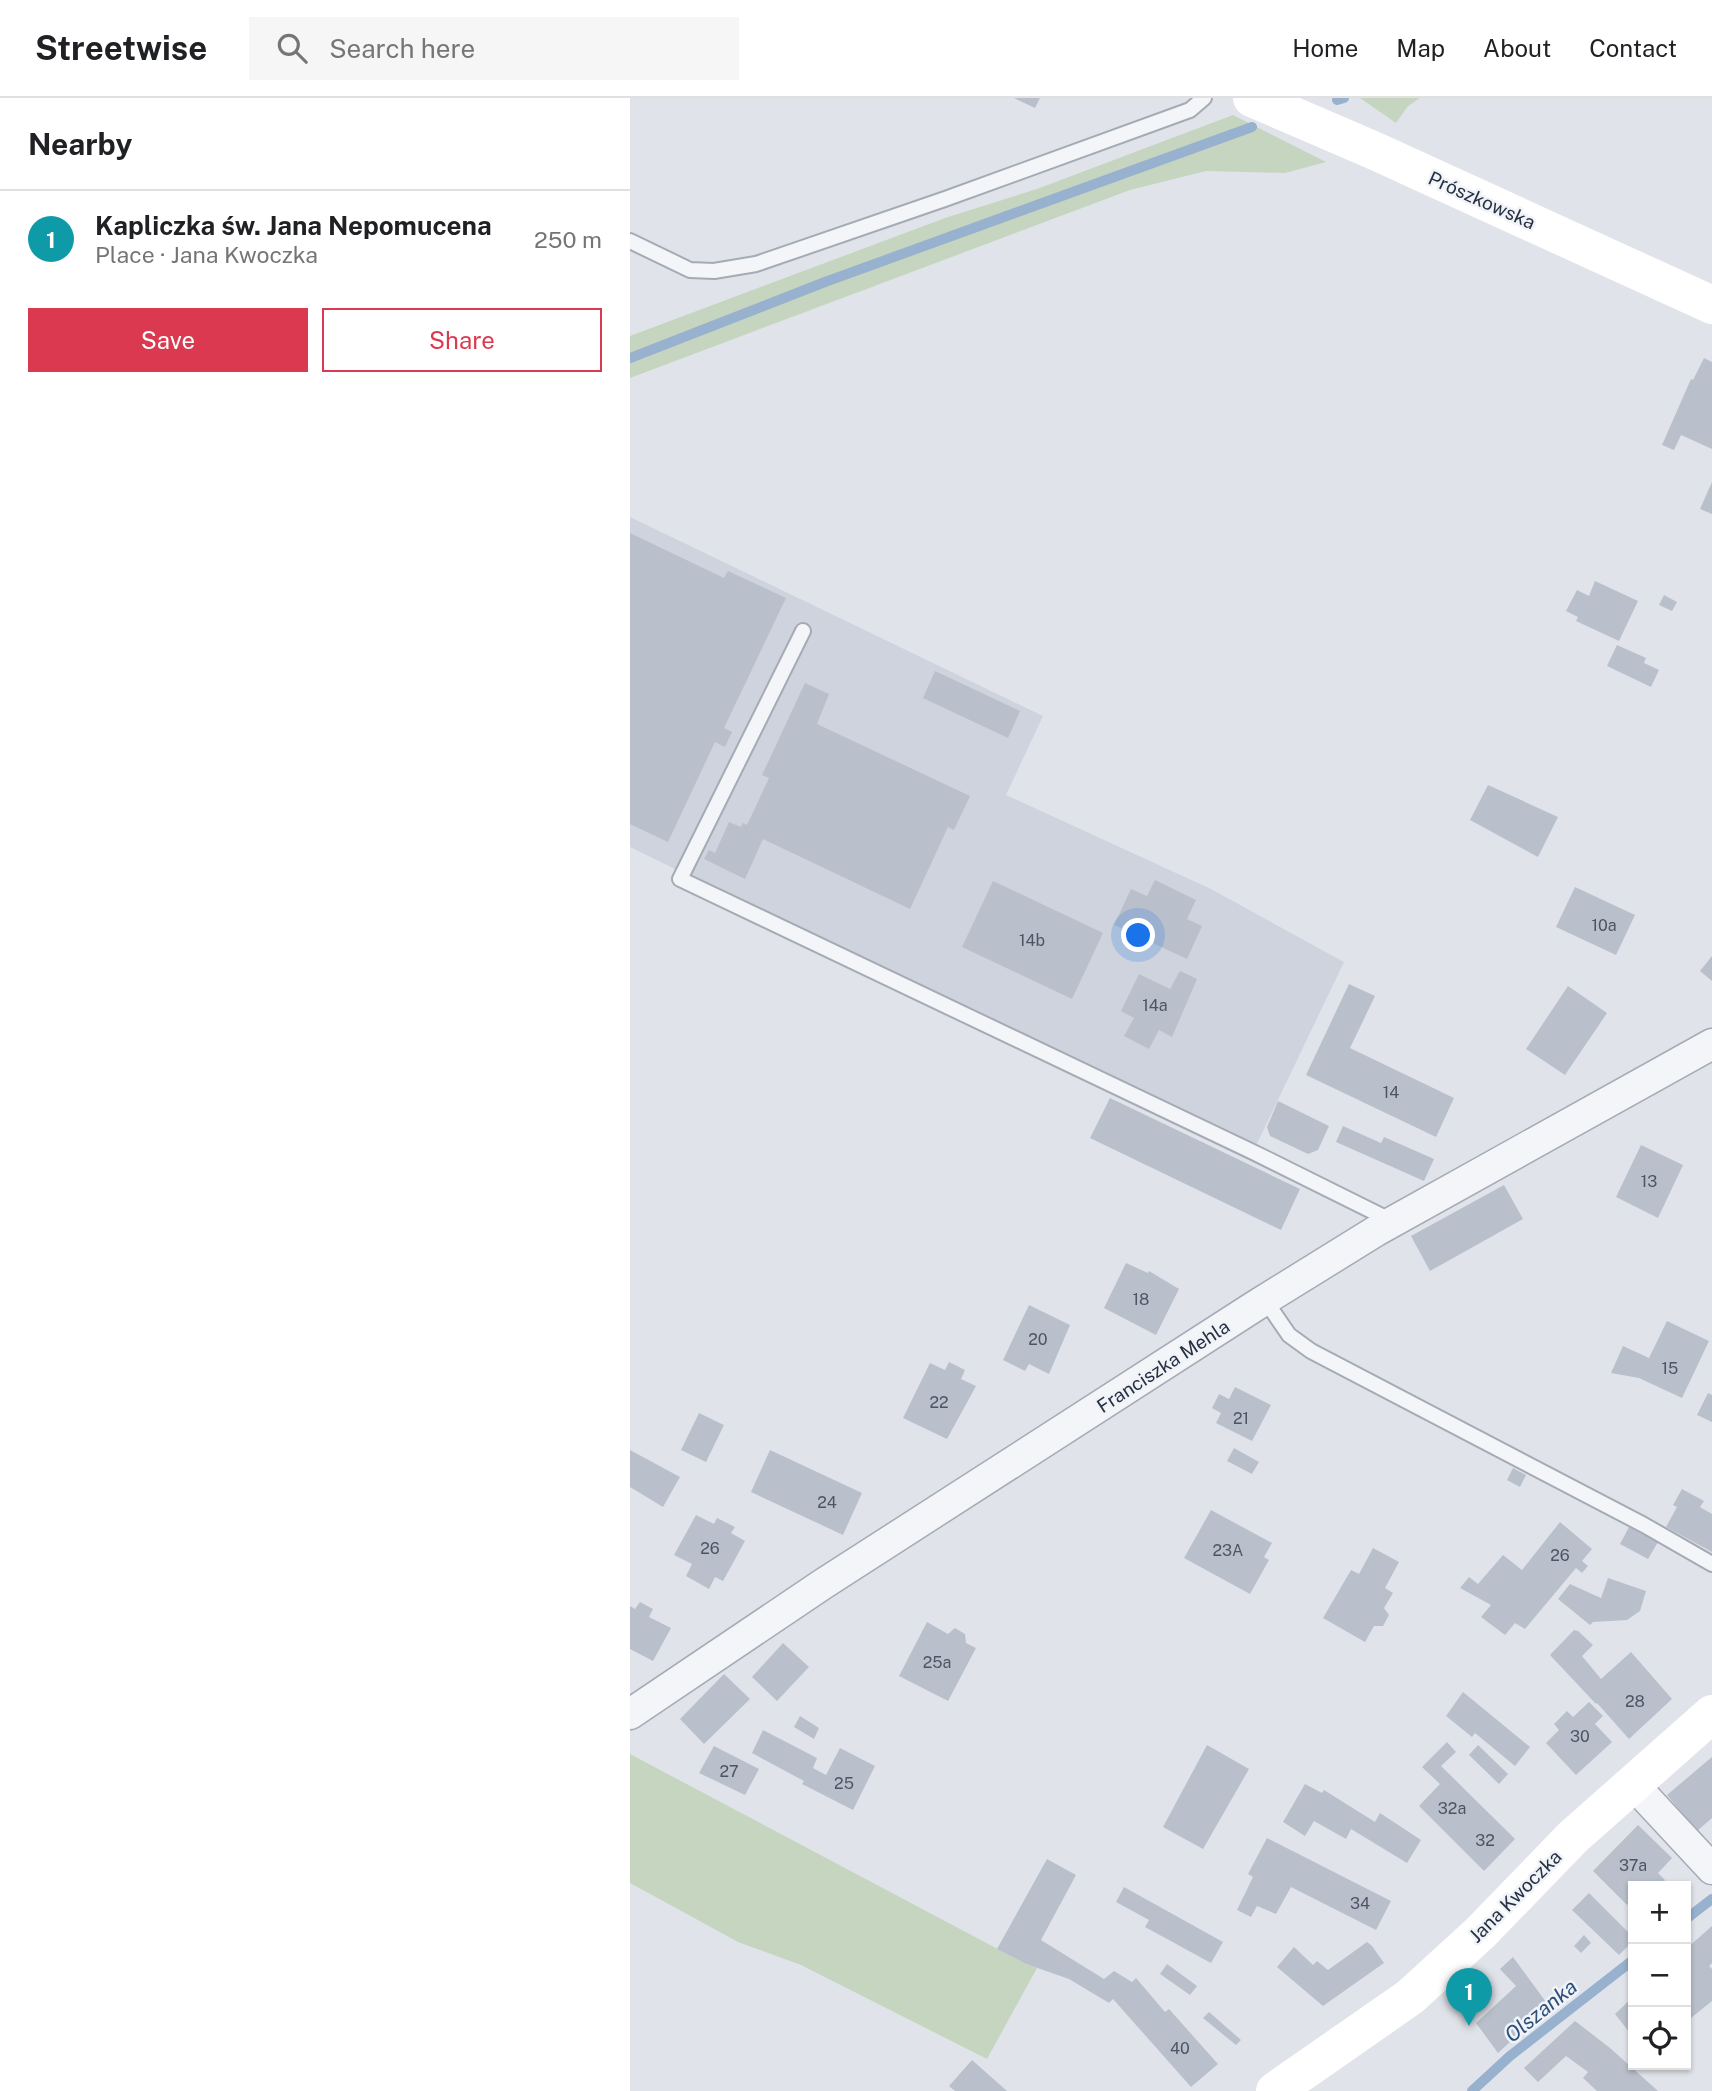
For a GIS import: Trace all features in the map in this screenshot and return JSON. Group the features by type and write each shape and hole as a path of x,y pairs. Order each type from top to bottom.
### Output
{"street":[{"name":"Prószkowska","path":"1256,99 1712,304"},
{"name":"Franciszka Mehla","path":"630,1714 823,1584 1265,1300 1393,1222 1712,1044"},
{"name":"Jana Kwoczka","path":"1275,2091 1410,1997 1480,1933 1573,1836 1712,1714"},
{"path":"1632,1783 1712,1869"}],"lane":[{"path":"630,241 690,270 714,271 756,264 1190,110 1203,98"},
{"path":"803,631 680,879 1393,1222"},
{"path":"1265,1300 1289,1335 1311,1351 1644,1525 1712,1564"}],"shaded area":[{"path":"630,517 1043,716 1006,795 1211,889 1344,962 1253,1152 630,847"}],"green space":[{"path":"1360,98 1420,98 1408,106 1396,123"},
{"path":"1233,115 1326,162 1285,173 1206,171 1130,190 630,378 630,336 945,218 1037,189"},
{"path":"630,1754 1037,1968 987,2059 801,1965 738,1942 630,1883"}],"building":[{"path":"1014,98 1040,98 1035,108"},
{"path":"1704,358 1712,362 1712,449 1681,435 1674,450 1662,445 1691,379 1693,380"},
{"path":"1712,482 1712,514 1700,509"},
{"path":"630,533 724,578 728,571 786,598 724,728 732,732 725,747 715,742 668,842 630,824"},
{"path":"1595,581 1638,601 1619,641 1576,621 1578,617 1566,611 1577,590 1589,596"},
{"path":"1664,595 1677,602 1672,611 1659,605"},
{"path":"1617,645 1646,658 1644,663 1659,670 1651,687 1607,666"},
{"path":"935,671 1020,711 1008,738 923,698"},
{"path":"805,683 829,694 817,724 970,796 954,830 948,827 910,909 763,839 745,879 704,859 709,850 715,853 729,822 741,827 743,823 747,825 769,778 762,775"},
{"path":"1488,785 1558,817 1538,857 1470,820"},
{"path":"1155,880 1196,900 1187,919 1202,926 1187,959 1114,925 1131,889 1147,896"},
{"path":"993,881 1103,933 1072,999 962,947"},
{"path":"1575,887 1635,915 1616,955 1556,927"},
{"path":"1712,956 1712,981 1700,971"},
{"path":"1180,971 1197,979 1172,1037 1159,1030 1149,1049 1124,1036 1134,1018 1121,1011 1139,974 1170,989"},
{"path":"1349,984 1375,996 1350,1048 1454,1098 1436,1137 1306,1075"},
{"path":"1568,986 1607,1013 1565,1075 1526,1049"},
{"path":"1110,1098 1300,1189 1281,1230 1090,1138"},
{"path":"1278,1101 1329,1126 1318,1150 1308,1154 1270,1136 1267,1127"},
{"path":"1343,1126 1381,1143 1384,1137 1434,1159 1424,1181 1336,1142"},
{"path":"1641,1145 1683,1165 1658,1218 1616,1197"},
{"path":"1504,1185 1523,1219 1430,1271 1411,1236"},
{"path":"1126,1263 1148,1273 1149,1271 1179,1289 1156,1335 1104,1308"},
{"path":"1029,1305 1070,1325 1049,1374 1029,1364 1025,1371 1003,1360"},
{"path":"1667,1321 1709,1341 1682,1398 1639,1378 1611,1373 1623,1346 1649,1358"},
{"path":"949,1362 965,1370 961,1379 976,1386 947,1439 903,1418 930,1363 945,1370"},
{"path":"1235,1387 1271,1405 1252,1441 1216,1423 1221,1413 1212,1408 1219,1394 1229,1399"},
{"path":"1708,1393 1712,1395 1712,1422 1697,1415"},
{"path":"699,1413 724,1425 706,1462 681,1450"},
{"path":"1234,1448 1259,1462 1252,1474 1227,1461"},
{"path":"630,1450 680,1477 663,1507 630,1487"},
{"path":"770,1450 862,1493 843,1535 751,1492"},
{"path":"1513,1468 1526,1475 1520,1487 1507,1480"},
{"path":"1682,1489 1704,1501 1700,1507 1712,1514 1712,1552 1666,1527 1677,1507 1673,1505"},
{"path":"1211,1510 1272,1543 1264,1557 1269,1560 1250,1594 1184,1558"},
{"path":"696,1515 714,1524 717,1518 735,1527 731,1533 745,1541 723,1581 715,1577 709,1589 686,1576 692,1564 674,1555"},
{"path":"1560,1522 1592,1549 1582,1561 1588,1566 1582,1573 1576,1568 1525,1629 1515,1623 1505,1635 1481,1617 1491,1605 1460,1588 1469,1577 1478,1584 1503,1555 1522,1570"},
{"path":"1629,1527 1658,1542 1648,1559 1620,1544"},
{"path":"1373,1548 1399,1562 1385,1588 1393,1593 1384,1608 1389,1615 1383,1626 1374,1626 1365,1642 1323,1618 1351,1570 1359,1574"},
{"path":"1608,1578 1646,1591 1640,1611 1627,1620 1593,1622 1590,1625 1558,1599 1570,1584 1601,1598"},
{"path":"640,1602 653,1609 649,1617 671,1628 653,1661 630,1649 630,1606 635,1609"},
{"path":"927,1622 948,1634 955,1628 965,1634 966,1643 976,1648 948,1701 899,1676"},
{"path":"1574,1630 1593,1645 1582,1656 1601,1679 1631,1652 1672,1699 1629,1739 1550,1655"},
{"path":"783,1643 809,1667 777,1701 752,1677"},
{"path":"724,1674 750,1699 704,1744 680,1719"},
{"path":"1463,1692 1530,1747 1515,1766 1475,1733 1472,1737 1446,1716"},
{"path":"1589,1702 1603,1716 1595,1724 1612,1742 1576,1775 1546,1743 1559,1730 1554,1724 1567,1711 1573,1717"},
{"path":"800,1716 819,1728 814,1739 794,1727"},
{"path":"763,1730 817,1758 813,1768 826,1775 840,1748 875,1766 853,1810 802,1784 804,1781 752,1753"},
{"path":"1447,1742 1456,1752 1441,1766 1515,1839 1484,1871 1419,1806 1440,1784 1422,1767"},
{"path":"1207,1745 1249,1769 1203,1849 1163,1827"},
{"path":"1478,1745 1508,1774 1499,1784 1469,1755"},
{"path":"714,1746 759,1769 745,1795 699,1773"},
{"path":"1712,1757 1712,1818 1697,1831 1667,1795"},
{"path":"1305,1784 1322,1793 1324,1790 1375,1822 1380,1813 1421,1840 1407,1863 1351,1829 1346,1839 1314,1821 1305,1836 1283,1822"},
{"path":"1638,1825 1672,1858 1658,1873 1664,1881 1628,1881 1627,1905 1593,1871"},
{"path":"1267,1838 1391,1901 1376,1930 1291,1887 1276,1914 1257,1906 1251,1917 1237,1910 1253,1877 1248,1874"},
{"path":"1047,1859 1076,1875 1041,1940 1104,1979 1114,1971 1132,1982 1136,1978 1165,2012 1169,2009 1218,2064 1191,2087 1113,1999 1109,2003 1069,1979 1026,1964 997,1949"},
{"path":"1124,1887 1223,1942 1211,1963 1145,1927 1149,1920 1116,1902"},
{"path":"1589,1893 1628,1932 1628,1946 1619,1955 1572,1910"},
{"path":"1712,1926 1712,1963 1709,1966 1712,1969 1712,2001 1691,2018 1691,2007 1691,1945"},
{"path":"1584,1935 1591,1943 1581,1953 1574,1946"},
{"path":"1367,1942 1384,1963 1323,2006 1277,1967 1294,1947 1313,1965 1317,1961 1328,1970"},
{"path":"1513,1957 1549,2006 1498,2053 1476,2023 1516,1986 1500,1969"},
{"path":"1167,1964 1197,1986 1190,1995 1160,1974"},
{"path":"1628,2002 1628,2031 1615,2014"},
{"path":"1209,2012 1241,2040 1236,2045 1203,2018"},
{"path":"1575,2021 1628,2064 1628,2070 1635,2070 1658,2091 1597,2091 1583,2078 1588,2072 1566,2056 1538,2082 1524,2068"},
{"path":"972,2060 1007,2091 955,2091 949,2086"}],"waterway":[{"path":"1337,100 1344,98"},
{"path":"630,358 825,282 1252,127"},
{"name":"Olszanka","path":"1691,1915 1712,1899"},
{"name":"Olszanka","path":"1472,2091 1510,2056 1628,1964"}],"place":[{"name":"Kapliczka św. Jana Nepomucena","path":"1469,2026"}]}
